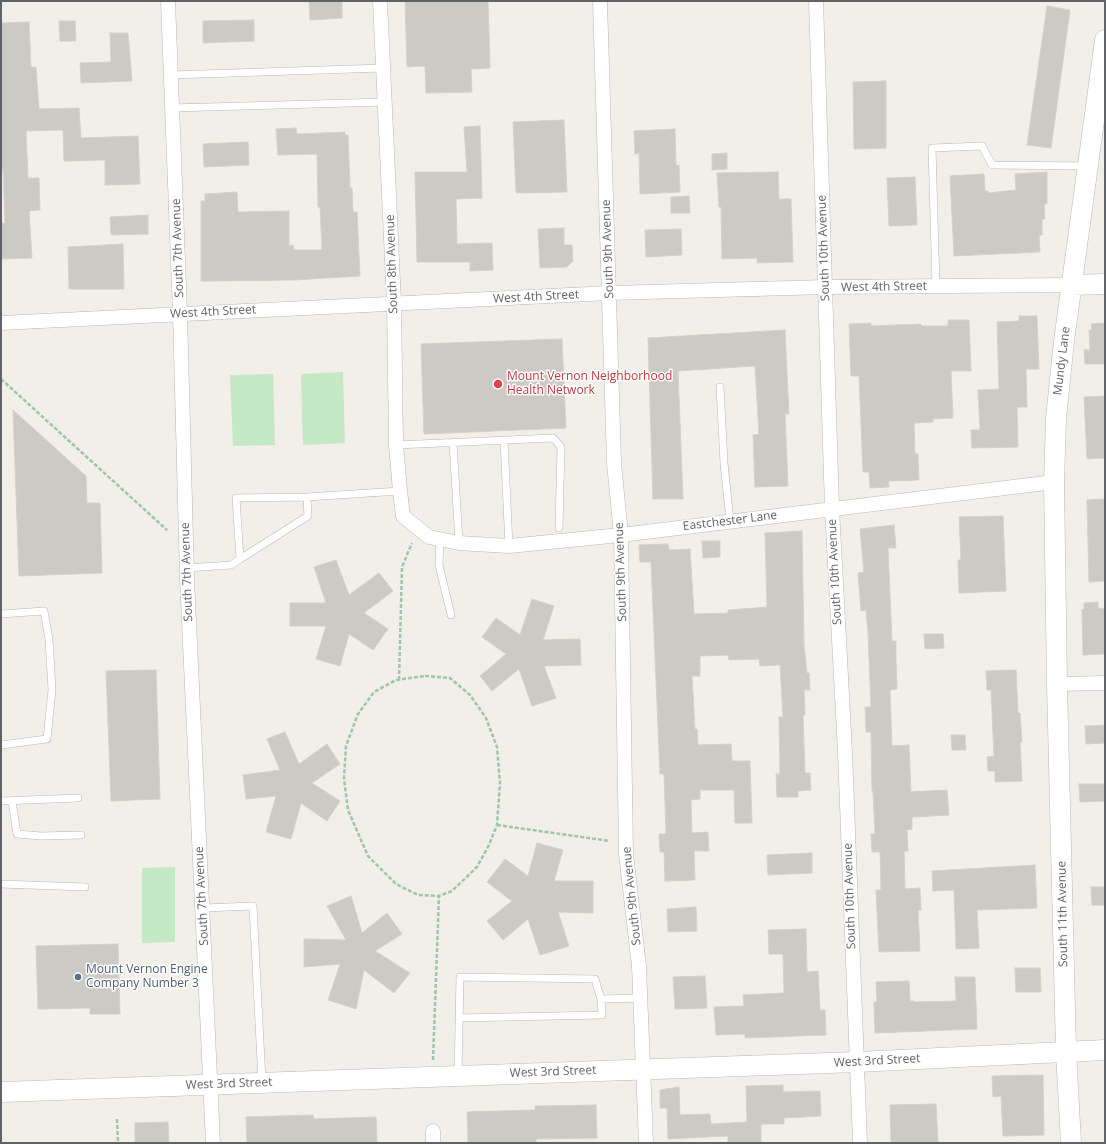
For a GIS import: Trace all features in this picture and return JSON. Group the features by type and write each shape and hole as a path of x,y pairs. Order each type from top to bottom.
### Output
{"street":[{"name":"South 7th Avenue","path":"168,1 180,313 186,568 213,1143"},
{"name":"South 8th Avenue","path":"380,1 394,303 396,445 403,516 414,525"},
{"name":"South 9th Avenue","path":"600,1 614,463 621,535 626,854 639,966 646,1143"},
{"name":"South 10th Avenue","path":"816,1 832,508 845,752 860,1143"},
{"name":"Mundy Lane","path":"1057,684 1054,482 1056,418 1072,285 1105,40"},
{"path":"1072,285 1105,284"},
{"name":"West 4th Street","path":"1,323 610,293 826,287 1072,285"},
{"name":"Eastchester Lane","path":"414,525 429,537 459,543 509,546 621,535 1054,482"},
{"path":"1057,684 1105,683"},
{"name":"South 11th Avenue","path":"1057,684 1066,1051 1071,1143"},
{"name":"West 3rd Street","path":"1,1092 644,1068 857,1062 1105,1050"}],"lane":[{"path":"171,75 383,68"},
{"path":"172,108 384,102"},
{"path":"936,286 932,148 982,146 992,165 1089,166"},
{"path":"720,387 724,463 730,521"},
{"path":"396,445 553,438 561,447 559,528"},
{"path":"504,440 509,546"},
{"path":"453,442 459,543"},
{"path":"240,559 236,498 307,497 400,491"},
{"path":"186,568 231,565 308,516 307,497"},
{"path":"440,539 439,566 451,615"},
{"path":"1,614 44,611 49,639 52,690 47,739 1,745"},
{"path":"1,802 78,798"},
{"path":"12,801 17,834 41,836 81,835"},
{"path":"1,884 85,887"},
{"path":"203,908 253,906 263,1083"},
{"path":"458,1075 459,1018 460,977 595,980 601,999 602,1015 459,1018"},
{"path":"601,999 640,998"}],"path":[{"path":"1,379 167,530"},
{"path":"399,680 402,567 414,525"},
{"path":"425,676 450,678 470,695 486,718 497,747 500,782 497,825 489,845 477,867 452,891 438,896 418,895 396,884 368,856 348,810 344,779 346,746 358,714 374,692 399,680 425,676"},
{"path":"497,825 610,841"},
{"path":"432,1076 438,896"},
{"path":"117,1119 118,1143"}],"green space":[{"path":"343,372 345,443 303,445 301,374"},
{"path":"273,374 275,445 233,446 230,375"},
{"path":"175,867 175,942 142,943 142,868"}],"building":[{"path":"309,1 342,1 342,18 310,20"},
{"path":"405,1 488,1 490,68 471,69 472,92 426,93 425,66 407,67"},
{"path":"1047,6 1070,10 1051,148 1027,145"},
{"path":"254,20 254,41 203,43 203,21"},
{"path":"59,21 75,21 76,41 60,41"},
{"path":"29,22 31,67 36,67 39,109 79,108 81,138 138,136 140,184 105,185 105,160 64,161 63,130 26,131 28,178 39,178 40,210 29,211 32,258 1,259 1,223 5,223 3,170 1,170 1,23"},
{"path":"110,33 128,33 132,81 81,83 80,63 111,62"},
{"path":"886,81 886,148 854,149 853,82"},
{"path":"564,120 567,192 516,193 513,122"},
{"path":"480,126 482,198 456,199 457,244 492,243 493,270 470,271 470,262 417,262 415,172 467,172 464,127"},
{"path":"296,128 297,134 345,132 345,135 348,135 350,188 352,188 353,212 357,212 360,276 294,280 201,281 201,201 205,201 205,194 237,192 238,212 289,211 289,246 293,245 294,250 322,250 320,207 318,207 317,154 278,155 276,129"},
{"path":"675,129 676,166 679,165 680,192 640,194 639,153 635,154 634,131"},
{"path":"248,142 249,165 204,167 203,144"},
{"path":"727,153 727,169 712,170 712,154"},
{"path":"778,172 779,199 791,199 793,262 757,263 757,258 722,259 721,207 719,207 717,173"},
{"path":"1047,172 1047,204 1044,204 1045,219 1042,219 1042,235 1039,235 1040,252 954,256 950,176 984,174 985,191 988,191 988,193 1016,190 1015,174"},
{"path":"915,177 917,225 889,226 887,178"},
{"path":"689,196 690,213 671,213 671,197"},
{"path":"148,215 148,234 111,235 110,217"},
{"path":"564,228 564,245 572,245 573,261 567,267 540,268 538,229"},
{"path":"681,229 682,255 646,257 645,230"},
{"path":"123,244 124,289 69,289 68,247"},
{"path":"1019,316 1037,316 1039,369 1026,369 1027,407 1017,407 1018,447 972,448 971,430 980,430 978,390 999,389 997,322 1019,321"},
{"path":"948,320 969,320 971,371 951,371 953,418 933,419 933,422 914,423 915,454 918,454 919,480 888,481 889,487 870,488 869,472 863,472 859,376 851,376 849,324 871,323 871,326 921,324 921,326 948,326"},
{"path":"1105,323 1105,364 1085,364 1084,350 1090,350 1089,330 1092,330 1091,324"},
{"path":"785,330 789,414 785,414 788,486 755,487 753,435 759,434 755,366 678,371 683,499 653,499 648,338"},
{"path":"562,339 566,428 424,434 421,344"},
{"path":"1105,396 1105,458 1087,459 1084,397"},
{"path":"13,410 86,476 87,503 100,503 102,573 19,576"},
{"path":"1105,499 1105,581 1089,582 1087,500"},
{"path":"1003,516 1006,591 959,593 958,560 961,560 959,517"},
{"path":"894,525 896,548 888,548 892,641 896,641 897,689 890,690 892,746 909,745 911,792 947,790 949,815 912,817 912,829 907,830 908,851 904,851 905,889 920,888 921,910 918,910 920,951 879,952 876,890 881,890 880,852 872,852 871,834 875,834 872,791 871,732 866,732 865,707 871,707 868,633 866,610 861,611 858,573 864,572 860,529"},
{"path":"802,531 804,645 807,673 809,673 810,690 804,690 805,715 803,715 805,773 810,773 811,790 798,791 798,797 777,797 776,774 780,774 779,717 783,717 780,665 760,666 759,659 729,660 728,655 700,656 700,676 692,676 695,729 697,729 698,745 731,744 732,761 750,761 752,823 735,823 734,790 700,790 700,799 691,800 692,833 708,832 709,851 694,851 695,880 665,881 664,852 660,852 659,834 666,834 664,774 660,774 651,562 640,562 639,545 668,544 669,550 690,549 694,614 728,613 728,610 767,607 765,533"},
{"path":"702,541 720,541 720,557 703,558"},
{"path":"336,560 349,595 379,573 393,591 364,613 388,629 373,650 349,634 340,666 316,659 326,626 290,626 290,603 326,603 314,567"},
{"path":"532,599 554,606 543,640 580,639 581,665 544,666 556,698 532,706 519,669 492,691 480,676 506,654 482,637 496,618 520,635"},
{"path":"1098,602 1098,608 1105,609 1105,654 1083,655 1082,609 1084,610 1084,603"},
{"path":"924,634 943,634 944,648 925,649"},
{"path":"156,670 160,799 111,801 106,671"},
{"path":"1016,670 1018,713 1020,713 1022,742 1020,742 1022,781 995,782 995,771 988,771 987,757 994,756 991,690 987,690 986,671"},
{"path":"1105,725 1105,743 1086,744 1085,726"},
{"path":"285,732 299,764 327,744 340,764 312,783 340,801 327,821 301,803 291,839 266,832 276,796 246,799 243,775 280,770 267,739"},
{"path":"951,735 965,735 966,750 952,750"},
{"path":"1079,784 1105,784 1105,801 1080,802"},
{"path":"537,843 563,850 554,881 593,881 593,913 558,912 569,946 540,955 528,919 503,940 487,921 512,901 487,882 505,859 528,876"},
{"path":"812,853 812,873 768,875 767,855"},
{"path":"1035,865 1037,908 977,910 979,948 956,949 954,890 933,891 932,871"},
{"path":"1091,887 1105,887 1105,905 1092,905"},
{"path":"351,896 362,933 387,913 402,934 375,951 410,973 394,993 364,970 356,1009 328,1000 340,964 304,967 304,939 346,940 327,906"},
{"path":"696,907 697,931 668,932 667,909"},
{"path":"806,929 807,972 818,971 820,1010 825,1010 826,1035 745,1038 745,1034 716,1035 714,1007 744,1006 743,995 784,993 783,954 769,954 768,930"},
{"name":"Mount Vernon Engine Company Number 3","path":"118,944 120,1014 90,1014 90,1008 38,1009 36,946"},
{"path":"1015,968 1040,968 1041,992 1016,992"},
{"path":"705,976 707,1008 675,1009 673,977"},
{"path":"955,977 975,977 977,1029 875,1033 874,1002 877,1002 876,982 909,981 910,1001 914,1002 956,1001"},
{"path":"1043,1075 1044,1135 1003,1136 1001,1096 993,1097 992,1076"},
{"path":"783,1085 783,1092 820,1091 821,1116 784,1118 784,1124 761,1124 761,1143 728,1143 728,1136 668,1139 667,1108 660,1108 660,1090 679,1087 680,1115 710,1114 711,1124 747,1122 746,1086"},
{"path":"936,1104 938,1143 891,1143 890,1105"},
{"path":"596,1105 597,1138 536,1139 536,1143 468,1143 467,1112 535,1110 535,1106"},
{"path":"313,1115 314,1119 376,1117 377,1143 247,1143 246,1117"},
{"path":"168,1122 169,1143 135,1143 135,1123"}],"place":[{"name":"Mount Vernon Neighborhood Health Network","path":"498,384"},
{"name":"Mount Vernon Engine Company Number 3","path":"78,977"}]}
